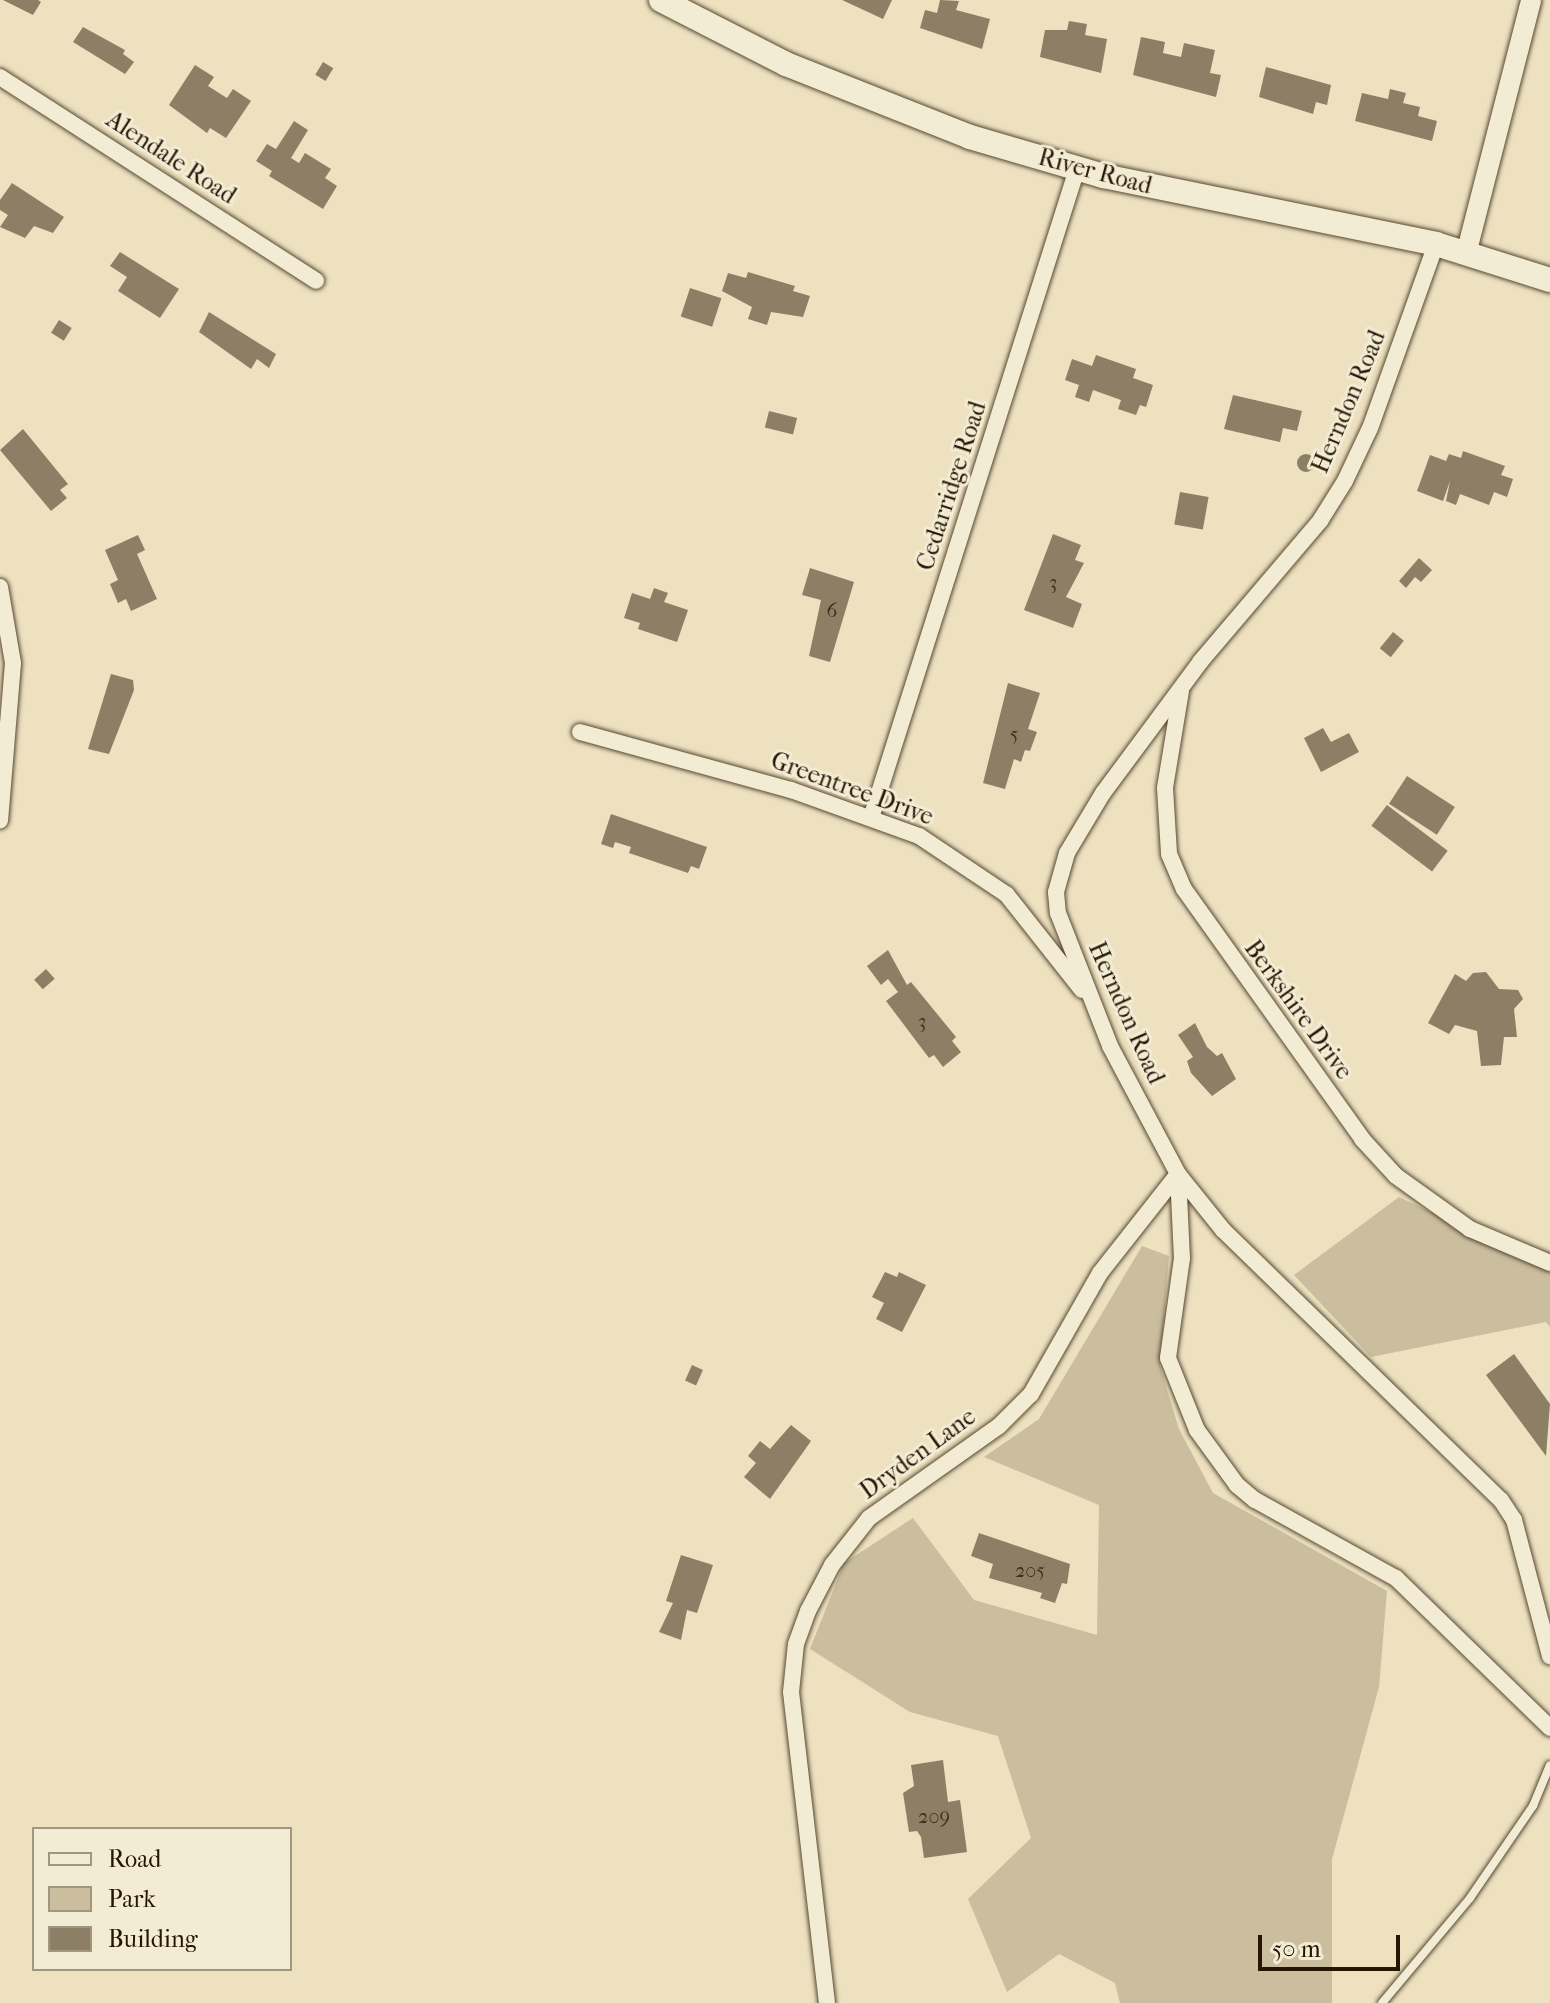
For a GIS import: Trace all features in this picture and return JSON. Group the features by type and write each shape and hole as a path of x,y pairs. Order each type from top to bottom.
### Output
{"main road":[{"name":"River Road","path":"661,0 875,103 1077,169 1436,244 1550,280"}],"street":[{"path":"1466,254 1531,0"},
{"name":"Alendale Road","path":"0,77 316,281"},
{"name":"Cedarridge Road","path":"871,818 1077,169"},
{"name":"Herndon Road","path":"1436,244 1375,415 1345,481 1279,573 1182,688 1103,793 1059,877 1058,913 1110,1046 1178,1174 1182,1258 1168,1358 1197,1430 1237,1485 1255,1500 1396,1578 1550,1728"},
{"path":"0,587 13,663 0,820"},
{"name":"Berkshire Drive","path":"1182,688 1165,788 1169,854 1184,889 1353,1128 1396,1176 1470,1229 1550,1263"},
{"name":"Greentree Drive","path":"580,732 791,790 919,836 983,874 1021,912 1094,1004"},
{"path":"1178,1174 1223,1230 1501,1500 1514,1520 1550,1656"},
{"name":"Dryden Lane","path":"827,2003 791,1692 796,1644 808,1611 832,1565 869,1518 999,1426 1031,1394 1100,1273 1178,1174"}],"lane":[{"path":"1382,2003 1470,1898 1533,1806 1550,1765"}],"green space":[{"path":"1399,1197 1550,1268 1550,1327 1546,1322 1371,1357 1294,1275"},
{"path":"1142,1246 1169,1256 1160,1366 1179,1429 1213,1493 1387,1591 1379,1687 1332,1859 1332,2003 1120,2003 1115,1983 1059,1954 1007,1992 968,1899 1031,1838 998,1736 910,1712 810,1649 844,1563 913,1518 974,1600 1097,1635 1099,1505 984,1457 1039,1419"}],"building":[{"path":"3,0 38,0 41,2 33,15"},
{"path":"842,0 892,0 883,19"},
{"path":"940,0 959,1 956,10 990,19 982,49 920,28 925,10 937,13"},
{"path":"1069,21 1087,24 1085,35 1107,39 1101,73 1040,57 1045,30 1067,30"},
{"path":"83,27 125,50 123,54 134,62 125,74 73,42"},
{"path":"1141,37 1165,42 1163,53 1181,57 1184,43 1215,50 1210,73 1221,75 1216,97 1133,75"},
{"path":"323,62 333,68 326,81 315,75"},
{"path":"195,65 214,77 208,86 227,98 233,89 251,101 226,138 210,128 207,133 169,105"},
{"path":"1266,67 1331,85 1327,105 1316,102 1313,114 1259,97"},
{"path":"1390,89 1406,93 1403,103 1420,107 1418,116 1437,121 1432,141 1355,121 1362,93 1388,99"},
{"path":"294,121 308,130 291,158 299,163 305,153 331,169 325,178 337,186 323,209 269,176 272,171 256,161 267,144 276,149"},
{"path":"12,183 64,217 53,233 34,226 25,238 0,227 8,215 0,210 0,200"},
{"path":"120,252 179,289 160,318 118,291 127,277 110,266"},
{"path":"748,272 795,286 793,291 810,296 803,317 771,312 767,325 748,319 752,307 722,291 728,273 746,278"},
{"path":"690,288 721,298 712,327 681,317"},
{"path":"209,312 276,354 269,368 257,359 251,369 199,332"},
{"path":"59,320 72,328 64,341 51,333"},
{"path":"1096,355 1136,369 1133,378 1153,385 1146,407 1140,405 1136,415 1118,409 1121,400 1093,390 1089,402 1075,397 1079,385 1065,380 1072,359 1092,366"},
{"path":"1233,395 1302,411 1297,431 1283,428 1280,442 1224,429"},
{"path":"769,411 797,418 793,435 765,427"},
{"path":"23,429 68,484 60,490 67,498 51,511 0,450"},
{"path":"1463,451 1505,466 1501,475 1513,479 1507,497 1494,492 1489,505 1460,494 1456,505 1446,501 1450,481 1443,501 1417,491 1430,455 1446,461 1449,454 1461,458"},
{"path":"1306,454 1315,463 1306,472 1297,463"},
{"path":"1180,492 1209,497 1203,530 1174,524"},
{"path":"1053,534 1081,545 1075,560 1084,563 1066,597 1082,604 1073,628 1024,610"},
{"path":"138,535 145,550 137,554 157,599 131,611 126,599 118,603 110,584 118,580 105,550"},
{"path":"1419,558 1432,570 1421,582 1415,577 1406,588 1399,581"},
{"path":"810,568 854,582 830,662 809,656 821,600 802,595"},
{"path":"654,588 668,593 664,602 688,610 677,642 638,629 640,623 624,618 632,593 650,599"},
{"path":"1393,632 1404,641 1391,657 1380,648"},
{"path":"111,674 133,680 134,690 109,754 88,749"},
{"path":"1008,683 1040,693 1028,729 1037,732 1030,751 1025,750 1021,762 1014,759 1005,789 983,783"},
{"path":"1323,728 1331,742 1349,733 1359,752 1321,772 1304,738"},
{"path":"1407,776 1455,807 1437,835 1389,804"},
{"path":"1387,805 1448,851 1432,872 1371,826"},
{"path":"611,814 707,847 699,869 691,866 688,873 629,853 631,847 615,842 613,848 601,844"},
{"path":"888,950 907,985 911,982 956,1037 952,1041 961,1052 943,1067 934,1055 929,1058 886,1001 898,992 888,979 881,985 867,966"},
{"path":"46,969 55,979 43,989 34,980"},
{"path":"1486,972 1499,989 1518,990 1523,999 1514,1009 1517,1037 1504,1037 1501,1065 1481,1066 1477,1031 1455,1025 1449,1034 1428,1023 1455,974 1466,981 1473,973"},
{"path":"1195,1023 1207,1047 1217,1056 1222,1053 1236,1079 1212,1096 1191,1073 1187,1061 1193,1057 1178,1035"},
{"path":"885,1272 897,1277 899,1272 926,1285 902,1332 876,1319 884,1303 872,1297"},
{"path":"1514,1354 1550,1404 1546,1456 1486,1375"},
{"path":"692,1365 703,1370 696,1385 685,1381"},
{"path":"791,1425 811,1441 770,1499 744,1477 756,1463 748,1456 760,1441 770,1449"},
{"path":"979,1533 1070,1564 1067,1584 1062,1583 1055,1603 1040,1598 1042,1593 989,1578 993,1564 971,1556"},
{"path":"681,1555 713,1565 697,1613 687,1610 681,1640 659,1632 673,1603 666,1601"},
{"path":"943,1760 948,1802 960,1800 967,1852 924,1858 921,1837 917,1831 909,1832 903,1793 914,1786 911,1765"}]}
